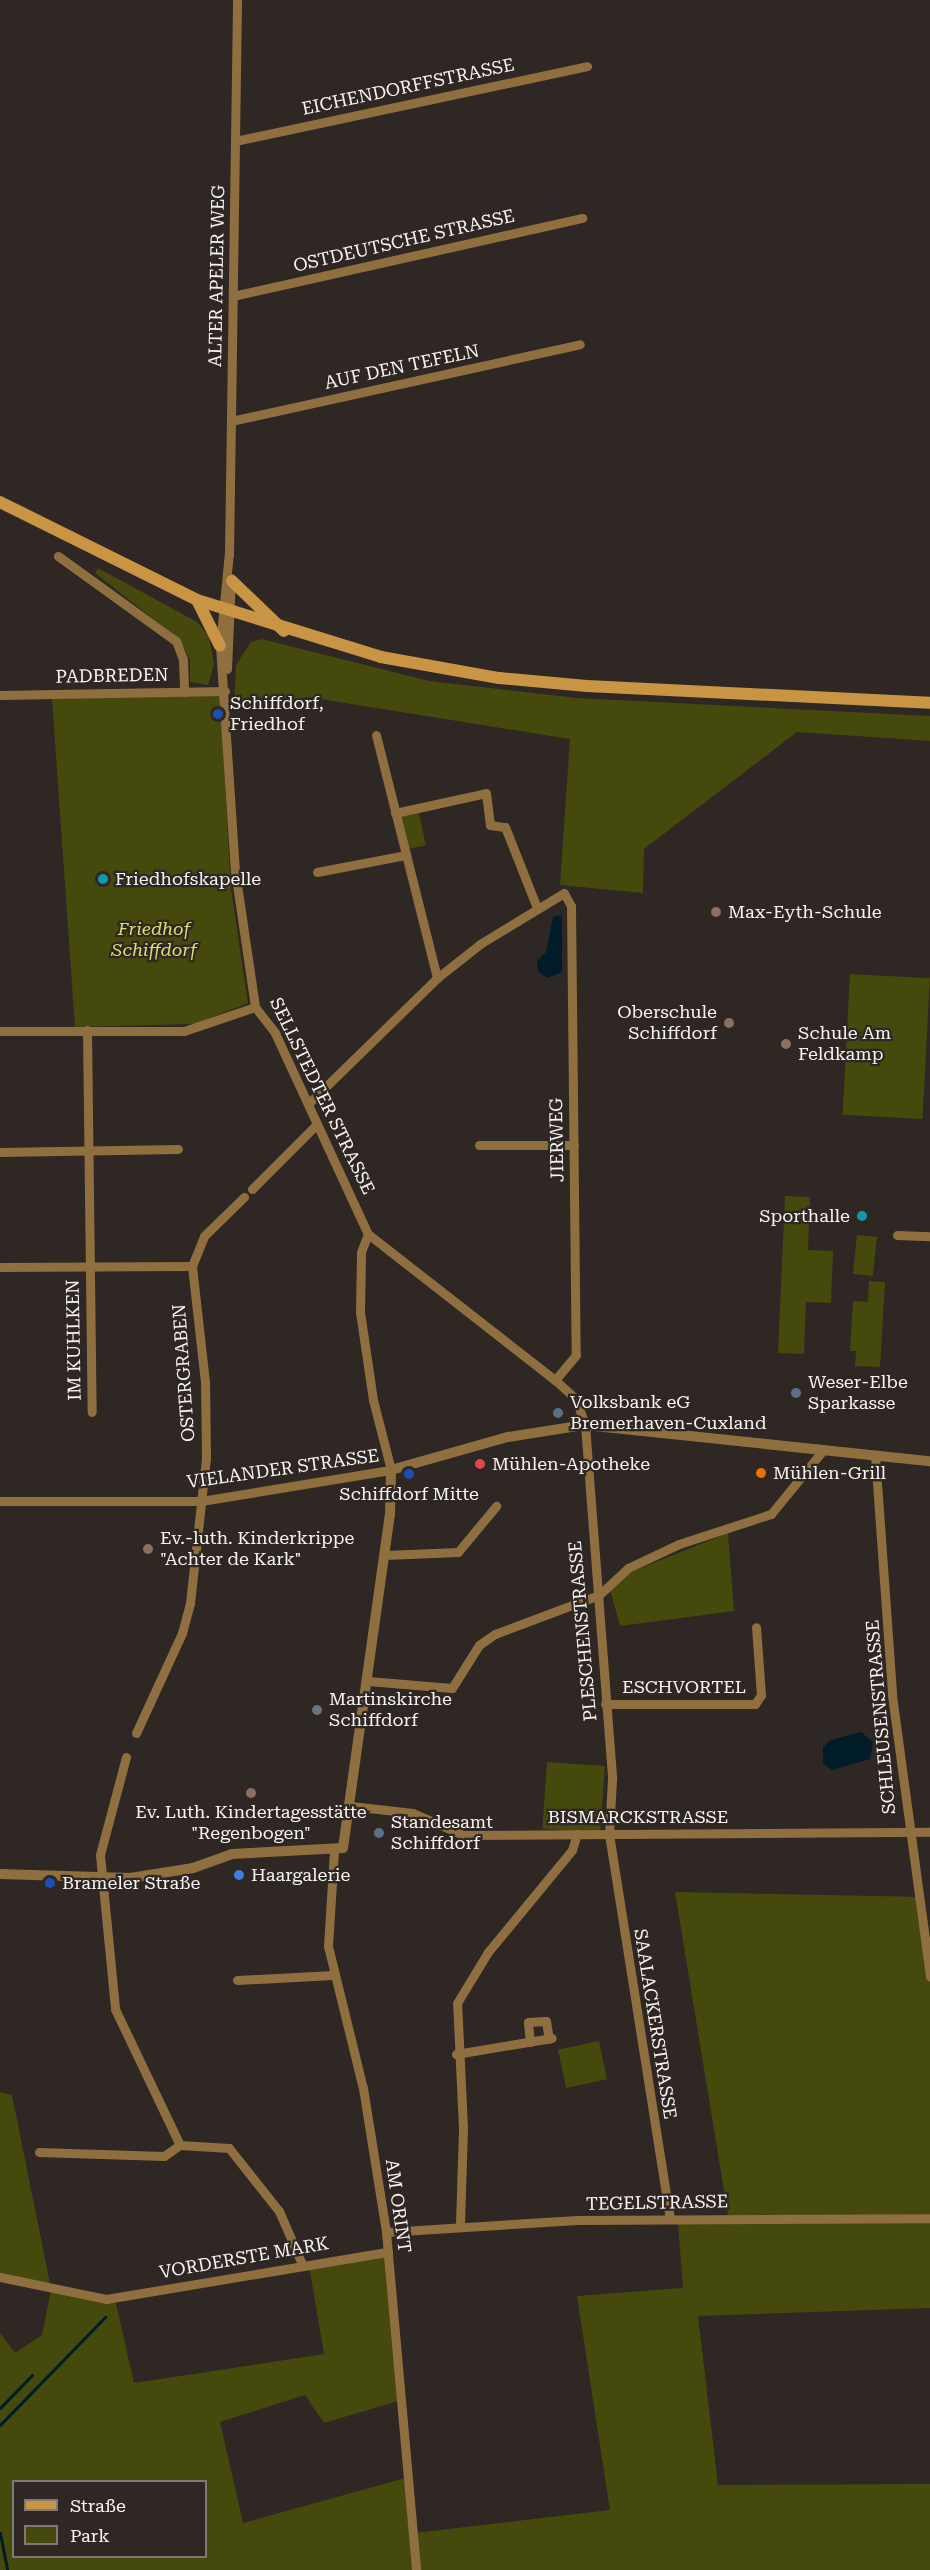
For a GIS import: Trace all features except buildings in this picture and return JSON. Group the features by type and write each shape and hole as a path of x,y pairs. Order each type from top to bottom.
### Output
{"main road":[{"path":"0,502 196,600 284,631 381,657 499,678 930,703"},
{"path":"232,581 284,631"},
{"path":"196,600 220,646"}],"street":[{"name":"ALTER APELER WEG","path":"233,614 229,552 237,0"},
{"name":"EICHENDORFFSTRASSE","path":"236,141 587,66"},
{"name":"OSTDEUTSCHE STRASSE","path":"233,296 582,218"},
{"name":"AUF DEN TEFELN","path":"231,422 580,344"},
{"name":"ALTER APELER WEG","path":"220,609 229,552"},
{"path":"58,556 176,641 183,659 184,692"},
{"name":"SELLSTEDTER STRASSE","path":"220,609 220,646 225,680"},
{"name":"SELLSTEDTER STRASSE","path":"233,614 225,691 236,879 255,1007 275,1033 368,1234 555,1380 576,1399 585,1425"},
{"name":"PADBREDEN","path":"0,695 225,691"},
{"path":"376,735 437,978"},
{"path":"309,1103 437,978 537,908 505,827 490,825 486,793 395,813"},
{"path":"317,872 406,855"},
{"name":"JIERWEG","path":"537,908 564,893 572,906 576,1355 555,1380"},
{"path":"0,1031 184,1031 255,1007"},
{"path":"87,1030 89,1267"},
{"path":"252,1189 316,1125"},
{"path":"479,1145 574,1145"},
{"path":"0,1152 178,1149"},
{"name":"OSTERGRABEN","path":"136,1734 182,1633 201,1501 205,1382 192,1266 204,1236 244,1197"},
{"path":"0,1874 102,1878 158,1875 250,1852 334,1851 345,1844 385,1555 391,1470 373,1400 360,1312 361,1252 368,1234"},
{"path":"897,1235 930,1236"},
{"name":"IM KUHLKEN","path":"0,1267 192,1266"},
{"name":"IM KUHLKEN","path":"89,1267 92,1412"},
{"path":"391,1470 508,1437 585,1425 930,1461"},
{"name":"PLESCHENSTRASSE","path":"585,1425 612,1779 609,1834"},
{"path":"368,1681 452,1688 479,1646 495,1634 599,1595 628,1568 679,1544 771,1514 824,1449"},
{"name":"SCHLEUSENSTRASSE","path":"874,1455 908,1833 930,1976"},
{"name":"VIELANDER STRASSE","path":"0,1501 201,1501 391,1470"},
{"path":"385,1555 458,1552 496,1506"},
{"name":"ESCHVORTEL","path":"605,1704 755,1704 761,1695 756,1627"},
{"path":"126,1757 108,1813 102,1878 115,2009 180,2145"},
{"name":"BISMARCKSTRASSE","path":"351,1806 412,1813 463,1835 930,1832"},
{"path":"460,2224 463,2128 456,2054 457,2003 466,1984 572,1850 577,1834"},
{"name":"SAALACKERSTRASSE","path":"609,1834 670,2219"},
{"name":"AM ORINT","path":"334,1851 328,1946 333,1975 363,2088 386,2232 416,2570"},
{"path":"237,1980 333,1975"},
{"path":"456,2054 550,2039 546,2021 528,2022 530,2042"},
{"path":"39,2152 164,2156 180,2145 229,2148 279,2211 302,2264"},
{"name":"TEGELSTRASSE","path":"386,2232 460,2224 670,2219 930,2218"},
{"name":"VORDERSTE MARK","path":"0,2277 106,2299 302,2264 388,2252"}],"green space":[{"path":"98,568 197,622 209,636 214,664 208,685 190,682 190,660 179,639 95,573"},
{"path":"262,639 429,681 577,698 930,716 930,741 797,732 644,849 643,893 560,885 570,739 308,697 234,708 236,665 251,642"},
{"name":"Friedhof Schiffdorf","path":"220,693 231,889 248,1003 195,1024 75,1027 52,699"},
{"path":"419,813 426,845 406,849 399,817"},
{"path":"850,974 930,978 923,1119 843,1115"},
{"path":"785,1196 810,1197 808,1250 833,1251 831,1303 806,1302 804,1354 778,1353"},
{"path":"857,1235 877,1237 873,1276 853,1274"},
{"path":"869,1281 885,1282 880,1367 855,1366 856,1351 850,1351 853,1301 868,1302"},
{"path":"728,1533 734,1611 620,1626 610,1589 631,1572"},
{"path":"547,1762 605,1766 600,1833 542,1829"},
{"path":"675,1892 924,1897 930,1937 930,2308 698,2316 718,2485 930,2484 930,2570 0,2570 0,2333 15,2353 42,2335 51,2290 0,2280 0,2092 12,2095 51,2289 115,2299 134,2383 324,2354 309,2266 390,2253 402,2400 324,2423 305,2395 220,2422 243,2523 409,2477 415,2533 610,2510 577,2296 683,2288 678,2223 729,2221"},
{"path":"599,2041 607,2079 566,2088 558,2050"}],"water":[{"path":"562,915 562,972 547,978 538,971 537,961 546,952 553,917"},
{"path":"861,1732 873,1742 870,1759 832,1770 823,1764 823,1747 831,1740"}],"waterway":[{"path":"0,2425 105,2317"},
{"path":"0,2408 32,2375"},
{"path":"0,2533 7,2570"}],"place":[{"name":"Schiffdorf, Friedhof","path":"218,714"},
{"name":"Friedhofskapelle","path":"103,879"},
{"name":"Max-Eyth-Schule","path":"716,912"},
{"name":"Oberschule Schiffdorf","path":"729,1023"},
{"name":"Schule Am Feldkamp","path":"786,1044"},
{"name":"Sporthalle","path":"862,1216"},
{"name":"Weser-Elbe Sparkasse","path":"796,1393"},
{"name":"Volksbank eG Bremerhaven-Cuxland","path":"558,1413"},
{"name":"Mühlen-Apotheke","path":"480,1464"},
{"name":"Mühlen-Grill","path":"761,1473"},
{"name":"Schiffdorf Mitte","path":"409,1474"},
{"name":"Ev.-luth. Kinderkrippe \"Achter de Kark\"","path":"148,1549"},
{"name":"Martinskirche Schiffdorf","path":"317,1710"},
{"name":"Ev. Luth. Kindertagesstätte \"Regenbogen\"","path":"251,1793"},
{"name":"Standesamt Schiffdorf","path":"379,1833"},
{"name":"Haargalerie","path":"239,1875"},
{"name":"Brameler Straße","path":"50,1883"}]}
